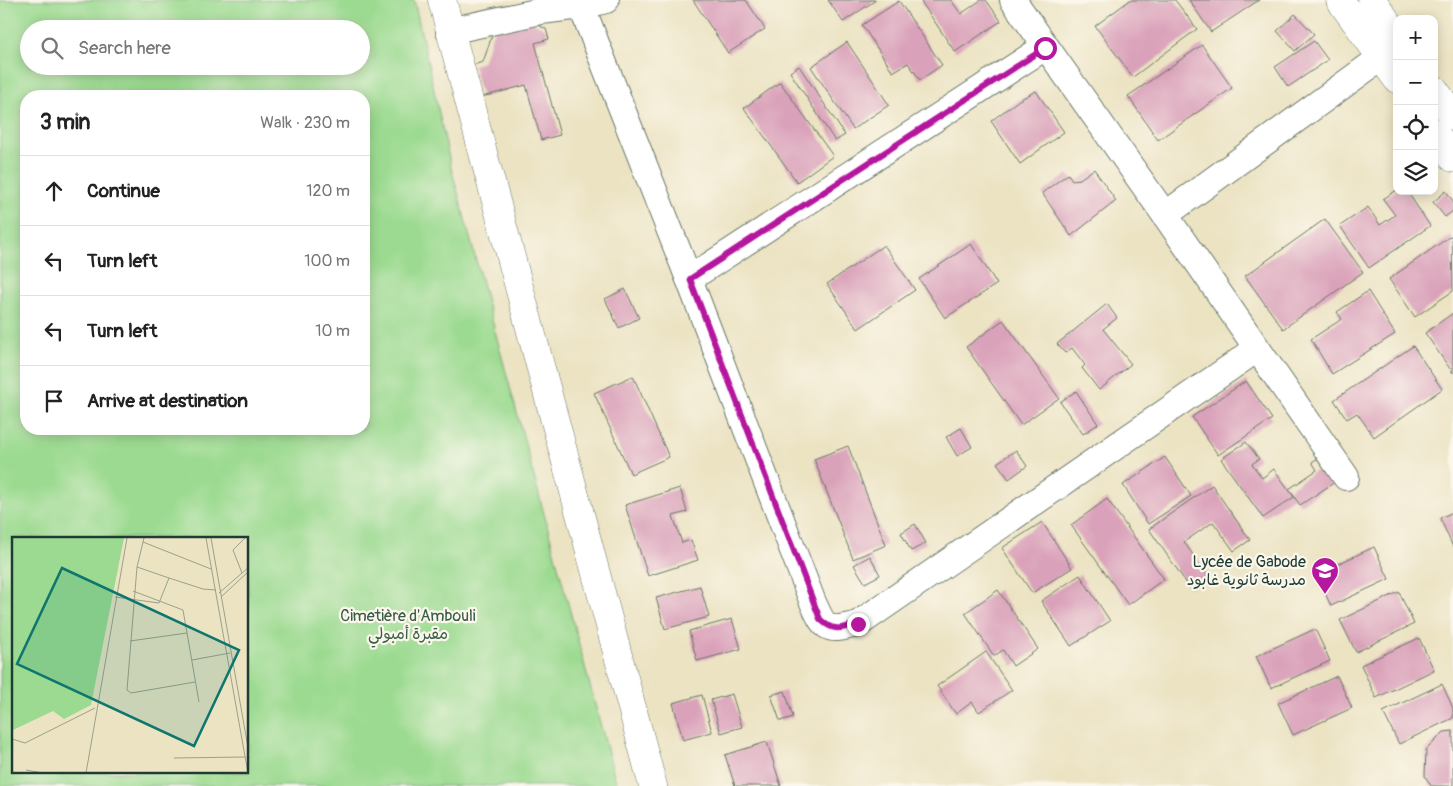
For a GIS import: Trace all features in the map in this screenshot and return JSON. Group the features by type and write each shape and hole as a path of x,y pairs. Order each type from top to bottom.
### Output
{"street":[{"path":"442,0 653,786"},
{"path":"449,31 580,3 606,0"},
{"path":"1013,0 1346,476"},
{"path":"1340,0 1392,46"},
{"path":"1372,0 1392,46 1394,60"},
{"path":"580,3 690,279 812,600 820,619 828,626 838,629 858,624 1256,349"},
{"path":"1165,216 1392,46"},
{"path":"690,279 1045,48"},
{"path":"1438,95 1453,116"},
{"path":"1438,137 1453,158"}],"green space":[{"name":"Cimetière d'Ambouli مقبرة أمبولي","path":"0,0 414,0 451,167 617,786 0,786"}],"building":[{"path":"693,0 746,0 765,29 728,53"},
{"path":"828,0 876,0 843,22"},
{"path":"920,0 951,0 961,14 981,0 986,0 1001,21 955,52"},
{"path":"1130,0 1175,0 1197,29 1133,77 1095,26"},
{"path":"1189,0 1259,0 1211,32"},
{"path":"899,1 942,65 920,80 908,63 893,72 862,25"},
{"path":"1295,14 1314,34 1295,51 1277,31"},
{"path":"523,17 546,29 549,39 535,43 560,135 541,140 526,85 482,97 473,65 483,62 496,24"},
{"path":"1314,41 1328,60 1288,87 1275,67"},
{"path":"847,42 889,105 853,129 811,67"},
{"path":"1202,45 1232,88 1158,140 1128,96"},
{"path":"799,66 845,135 835,141 790,72"},
{"path":"780,82 833,156 797,182 744,108"},
{"path":"1036,91 1064,132 1020,164 991,121 1019,100"},
{"path":"1094,169 1116,201 1071,236 1042,193 1068,174 1072,180 1080,179"},
{"path":"1446,191 1453,201 1453,211 1445,217 1433,202"},
{"path":"1393,193 1393,195 1410,195 1430,226 1369,268 1340,226 1368,207 1380,225 1395,215 1383,199"},
{"path":"1325,219 1363,272 1283,329 1245,276"},
{"path":"1452,235 1453,291 1415,317 1389,279"},
{"path":"971,244 997,284 945,318 919,279"},
{"path":"884,245 915,290 858,329 827,284"},
{"path":"625,289 639,318 619,328 605,299"},
{"path":"1368,291 1395,334 1332,374 1311,339 1342,319 1337,312"},
{"path":"1107,304 1117,318 1103,329 1131,364 1099,390 1082,368 1085,365 1072,348 1065,353 1057,344"},
{"path":"1453,313 1453,373 1425,333"},
{"path":"1003,320 1059,398 1021,425 966,347"},
{"path":"1413,346 1442,389 1374,437 1357,413 1347,419 1334,400"},
{"path":"633,376 669,457 631,474 594,393"},
{"path":"1246,381 1272,419 1218,455 1192,417"},
{"path":"1076,391 1098,424 1083,434 1060,402"},
{"path":"961,428 972,447 957,456 946,437"},
{"path":"1246,442 1259,459 1252,464 1262,478 1274,469 1294,497 1263,518 1221,459"},
{"path":"848,446 886,545 853,559 814,459"},
{"path":"1016,450 1027,466 1009,479 997,463"},
{"path":"1165,457 1191,496 1148,524 1123,485"},
{"path":"1318,458 1335,482 1300,505 1289,489 1317,470 1312,462"},
{"path":"1212,485 1250,540 1234,551 1213,522 1184,542 1208,576 1190,588 1149,529"},
{"path":"680,488 687,512 673,516 682,543 691,540 698,560 648,576 625,505"},
{"path":"1107,499 1164,579 1128,605 1071,525"},
{"path":"1453,512 1453,547 1440,518"},
{"path":"1042,522 1072,568 1032,593 1002,548"},
{"path":"915,524 926,543 911,551 901,533"},
{"path":"1374,547 1389,579 1331,606 1316,574"},
{"path":"870,556 880,575 865,583 854,565"},
{"path":"1080,575 1110,621 1071,646 1041,601"},
{"path":"700,586 709,617 665,629 656,598"},
{"path":"998,590 1038,649 1013,666 1003,650 994,656 965,613"},
{"path":"1399,592 1414,624 1356,652 1340,620"},
{"path":"732,619 741,649 697,661 689,631"},
{"path":"1315,629 1330,661 1271,688 1256,656"},
{"path":"1419,638 1434,670 1376,698 1361,665"},
{"path":"986,652 1012,690 979,712 972,702 956,714 937,686"},
{"path":"1337,676 1352,708 1293,735 1278,703"},
{"path":"1442,684 1453,708 1453,718 1399,744 1383,712"},
{"path":"785,691 793,717 780,721 771,695"},
{"path":"732,694 742,727 721,733 711,700"},
{"path":"702,695 712,732 683,740 673,703"},
{"path":"1453,731 1453,786 1431,786 1425,776 1426,750 1444,732"},
{"path":"767,742 781,786 735,786 725,755"}],"place":[{"name":"Lycée de Gabode مدرسة ثانوية غابود","path":"1325,595"}],"route":[{"path":"858,624 838,629 828,626 820,619 690,279 1045,48"}]}
